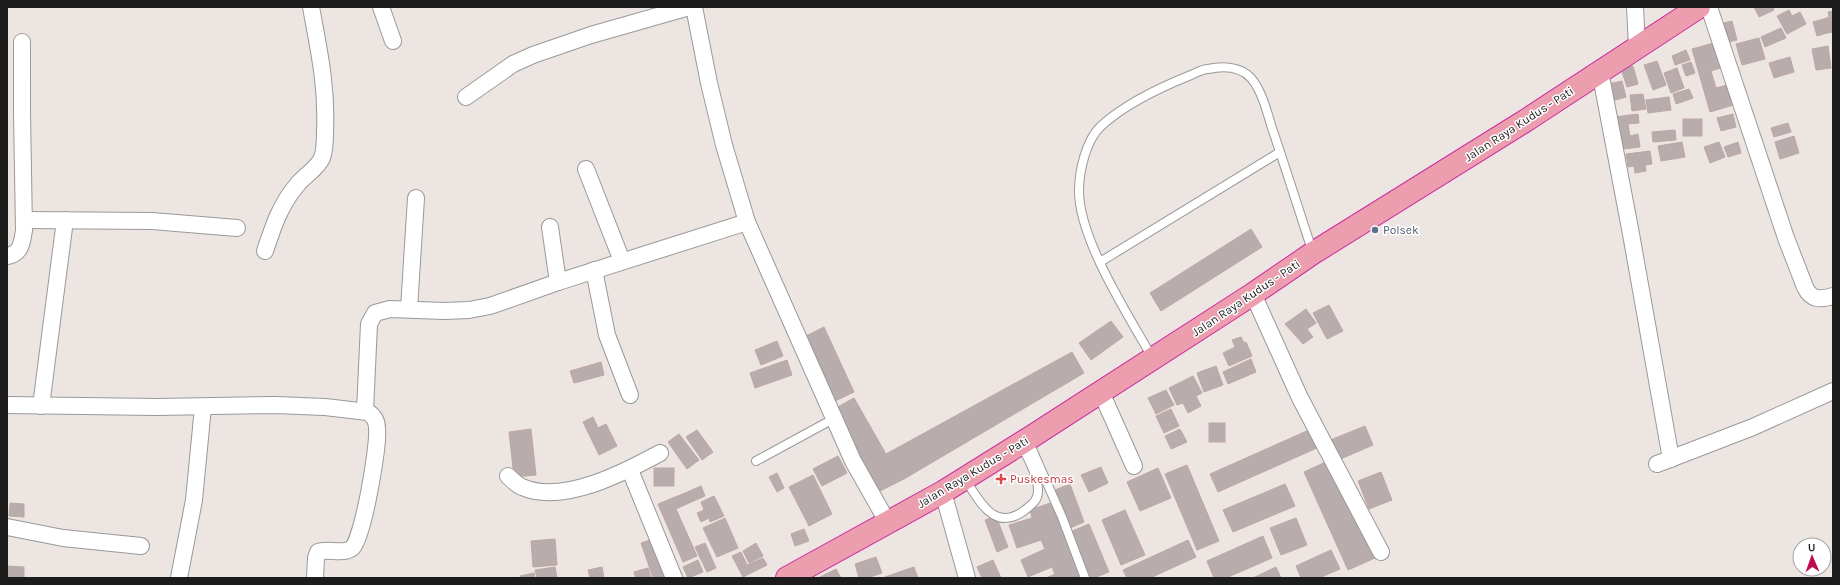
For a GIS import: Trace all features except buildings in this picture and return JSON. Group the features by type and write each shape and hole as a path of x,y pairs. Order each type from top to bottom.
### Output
{"highway":[{"name":"Jalan Raya Kudus - Pati","path":"787,578 944,492 1024,442 1254,294 1313,253 1424,185 1699,7"}],"street":[{"path":"265,251 278,214 297,184 321,159 324,147 326,106 324,78 311,7"},
{"path":"381,7 393,41"},
{"path":"466,97 513,64 533,55 592,35 689,7"},
{"path":"694,7 709,83 724,146 747,222 853,461 888,523"},
{"path":"1635,7 1636,47"},
{"path":"1709,7 1786,238 1805,287 1809,294 1815,298 1819,299 1833,296"},
{"path":"7,256 15,254 23,239 22,42"},
{"path":"1600,71 1631,234 1664,461 1753,427 1833,391"},
{"path":"586,168 622,261"},
{"path":"409,309 416,198"},
{"path":"24,220 152,221 238,228"},
{"path":"41,406 65,220"},
{"path":"365,411 369,328 371,318 375,313 383,310 409,309 444,311 469,310 490,306 594,270 747,222"},
{"path":"550,227 558,282"},
{"path":"594,270 607,335 630,394"},
{"path":"1254,294 1300,398 1381,552"},
{"path":"1101,392 1134,466"},
{"path":"7,405 203,407 325,406 365,411 371,414 375,421 377,438 366,508 357,539 353,547 348,550 327,550 318,552 316,558 315,578"},
{"path":"179,578 194,500 203,407"},
{"path":"508,476 517,484 526,489 546,492 561,491 581,487 630,470 660,453"},
{"path":"630,470 674,578"},
{"path":"944,492 967,578"},
{"path":"7,527 63,538 141,546"}],"lane":[{"path":"1152,359 1100,262 1088,233 1079,192 1082,162 1088,146 1100,127 1132,104 1174,82 1206,69 1228,67 1240,70 1251,78 1264,106 1313,253"},
{"path":"1100,262 1280,152"},
{"path":"756,461 835,418"},
{"path":"964,479 989,512 1004,519 1011,519 1017,516 1036,501 1038,492 1024,442"},
{"path":"1024,442 1062,517 1084,578"}],"place":[{"name":"Polsek","path":"1375,230"},
{"name":"Puskesmas","path":"1001,479"}]}
